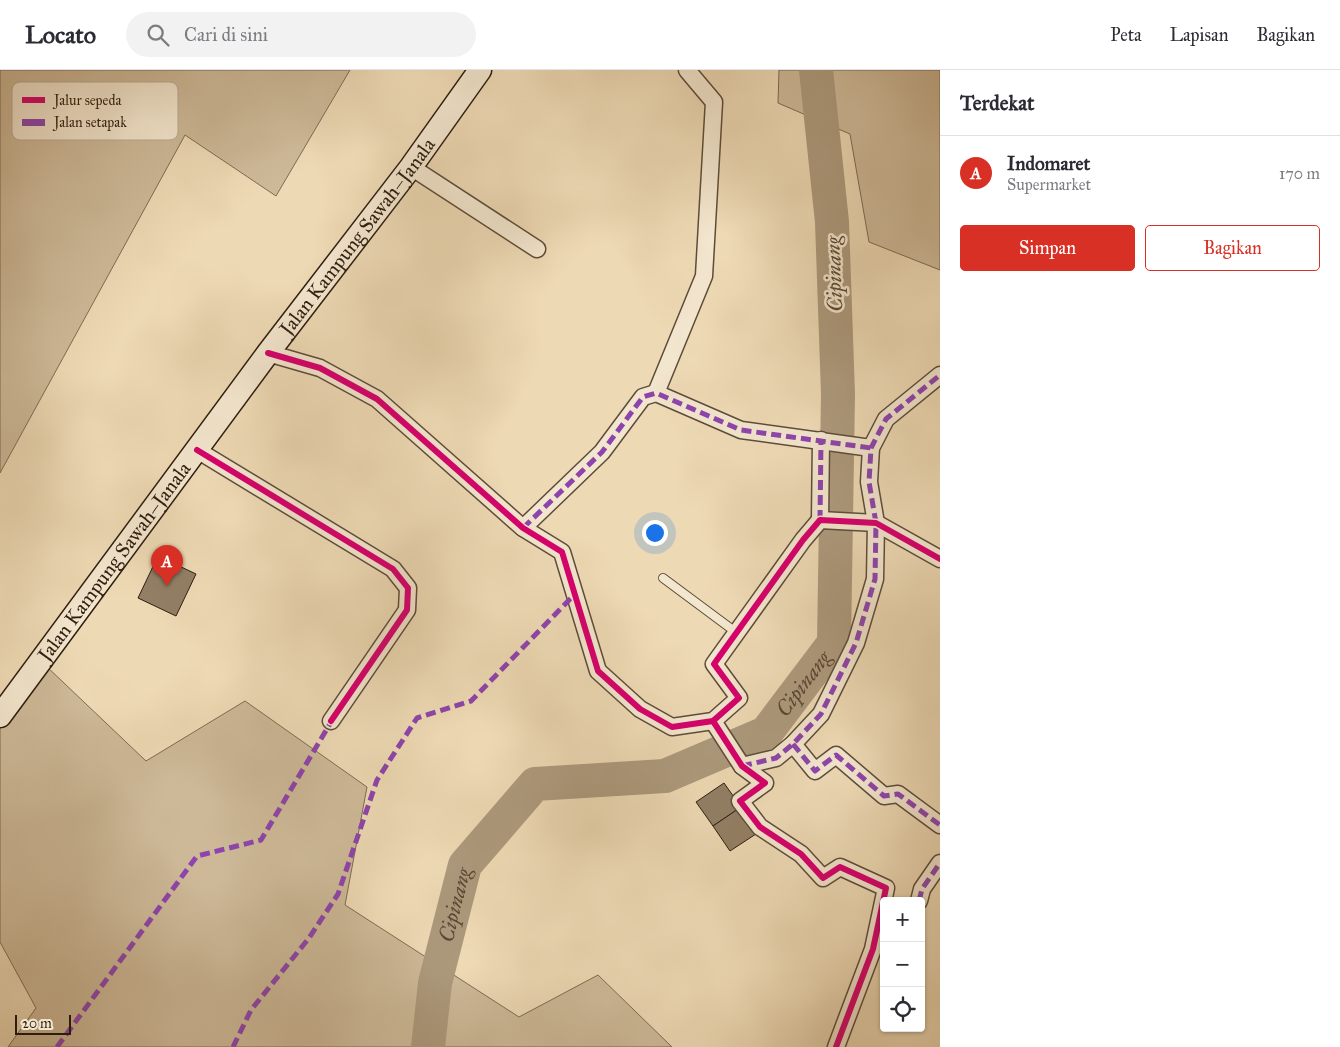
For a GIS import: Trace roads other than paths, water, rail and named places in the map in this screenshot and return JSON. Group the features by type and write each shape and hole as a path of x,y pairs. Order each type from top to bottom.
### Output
{"main road":[{"name":"Jalan Kampung Sawah–Janala","path":"0,716 268,354 410,167 480,70"}],"street":[{"path":"656,393 704,276 714,102 687,70"},
{"path":"410,167 537,249"},
{"path":"268,354 320,368 377,399 523,528 562,552 598,671 640,709 672,727 713,721 739,698 714,664 803,540 825,520 872,523 940,559"},
{"path":"742,766 776,758 793,744 821,714 856,643 875,578 868,448 886,419 940,375"},
{"path":"523,528 602,452 644,397 656,393 741,430 868,448"},
{"path":"825,441 825,520"},
{"path":"197,450 393,569 408,588 407,610 331,721"},
{"path":"713,721 742,766 765,783 740,801 760,827 801,854 823,878 840,867 886,888 878,950 836,1047"},
{"path":"793,744 815,771 836,755 884,796 898,794 940,825"},
{"path":"920,897 922,889 940,863"}],"lane":[{"path":"663,578 737,634"}],"waterway":[{"name":"Cipinang","path":"428,1047 435,983 465,865 535,784 665,776 766,733 834,643 838,394 832,222 816,70"}],"place":[{"name":"Indomaret","path":"167,586"}]}
